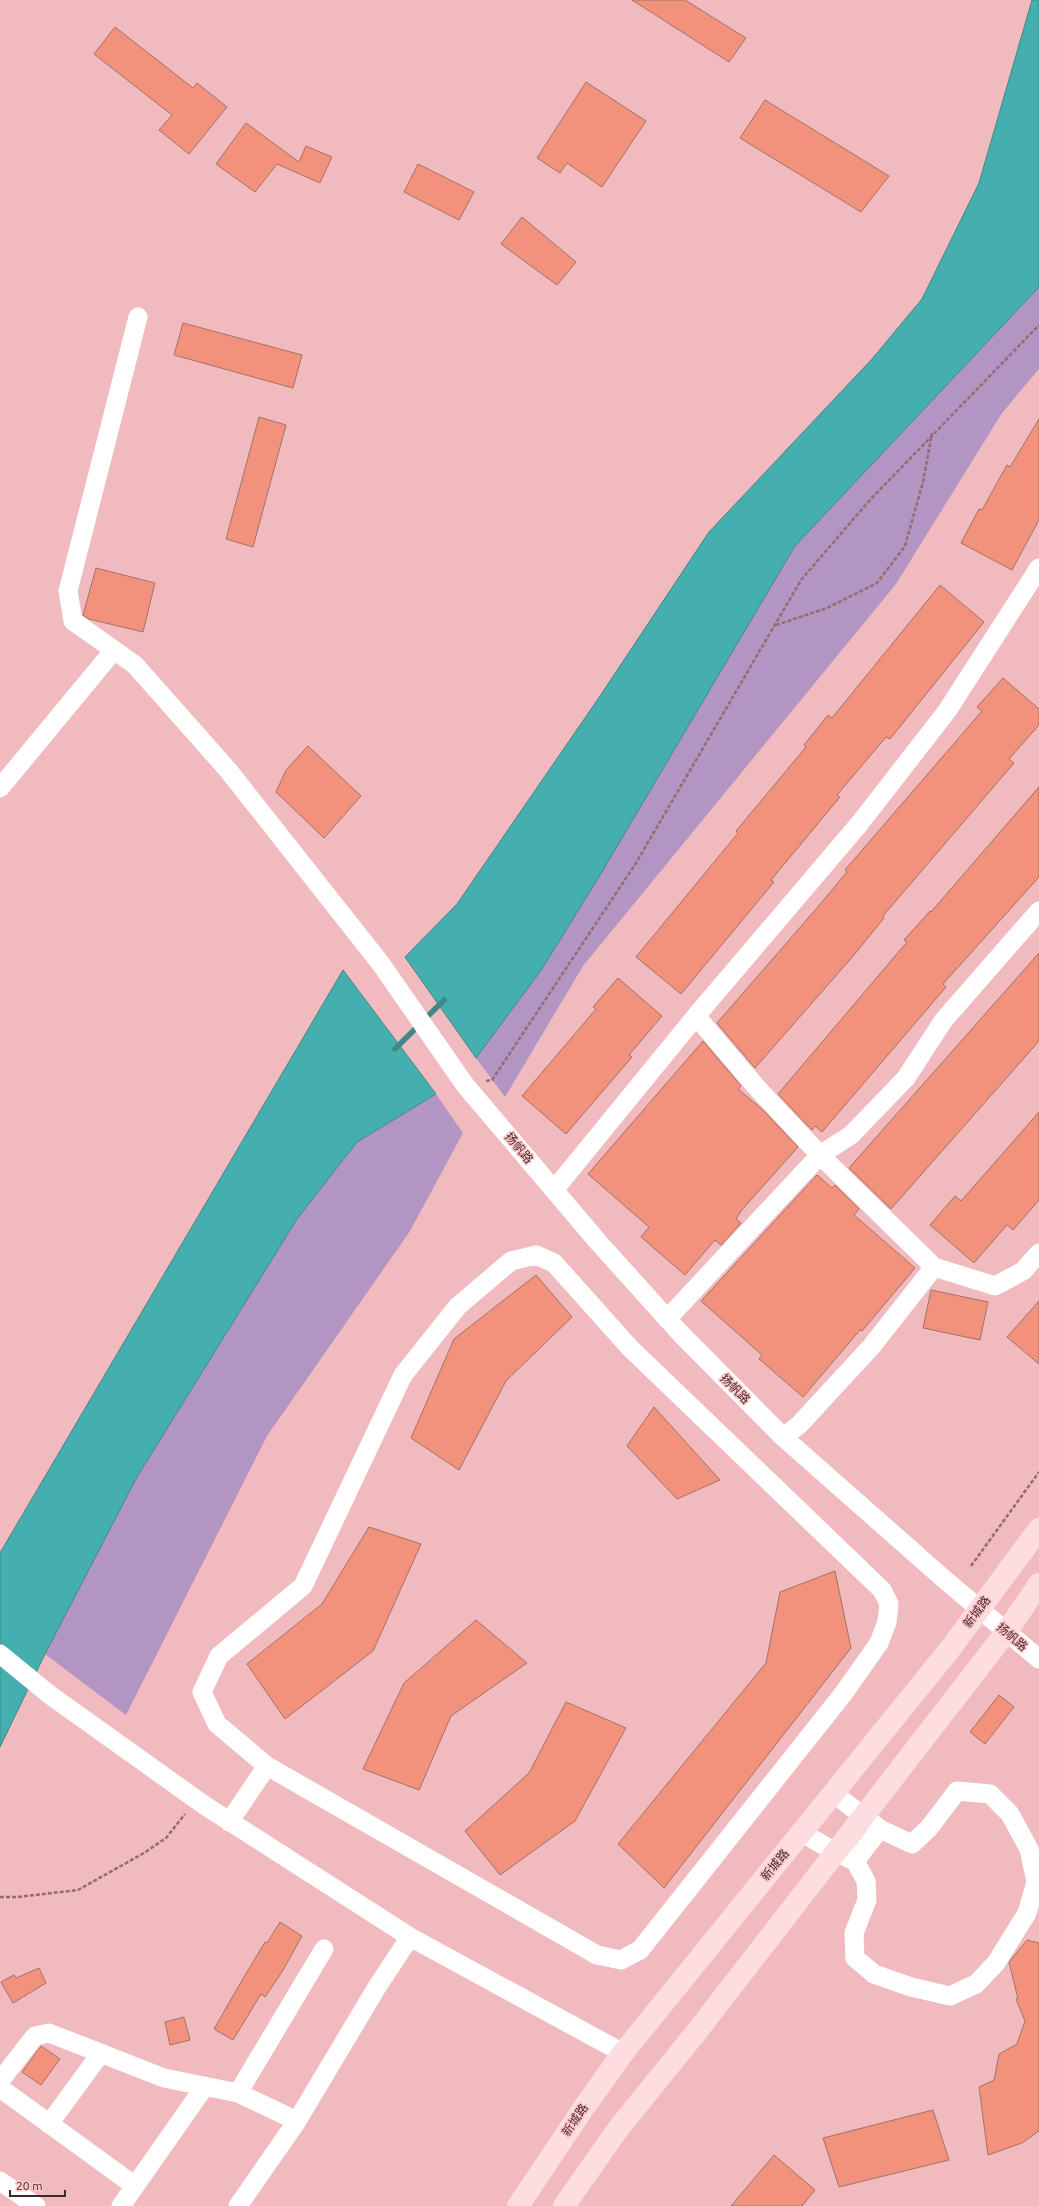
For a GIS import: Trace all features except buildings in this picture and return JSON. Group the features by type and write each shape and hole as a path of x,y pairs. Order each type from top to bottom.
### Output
{"main road":[{"name":"新城路","path":"518,2206 585,2106 623,2053 950,1649 1039,1529"},
{"path":"564,2206 618,2129 698,2030 1007,1631 1039,1584"}],"street":[{"name":"扬帆路","path":"138,318 68,591 73,621 135,665 228,770 381,964 465,1085 554,1190 667,1319 783,1437 1039,1659"},
{"path":"554,1190 696,1016 860,823 947,711 1039,568"},
{"path":"0,788 114,650"},
{"path":"667,1319 820,1155 851,1135 906,1078 943,1021 1039,911"},
{"path":"696,1016 760,1090 820,1155 934,1267 995,1286 1024,1271 1039,1253"},
{"path":"536,1255 554,1263 630,1348 882,1590 889,1604 886,1622 879,1643 843,1694 640,1950 621,1960 597,1955 267,1766 217,1724 202,1692 219,1656 303,1586 403,1375 458,1306 511,1261 536,1255"},
{"path":"783,1437 798,1425 871,1347 934,1267"},
{"path":"0,1654 50,1695 230,1822 410,1937 623,2053"},
{"path":"230,1822 267,1766"},
{"path":"801,1832 835,1852 855,1861 866,1881 867,1900 854,1933 855,1958 874,1974 911,1987 950,1996 976,1984 996,1963 1028,1913 1036,1882 1029,1849 1010,1814 990,1794 957,1791 929,1828 912,1844 880,1830 833,1793"},
{"path":"855,1861 880,1830"},
{"path":"238,2206 297,2121 377,1987 410,1937"},
{"path":"238,2093 324,1949"},
{"path":"0,2081 35,2036 49,2033 164,2078 238,2093 297,2121"},
{"path":"49,2124 101,2053"},
{"path":"121,2206 205,2086"},
{"path":"0,2088 135,2186"},
{"path":"0,2181 36,2206"}],"path":[{"path":"465,1085 492,1080 636,863 801,580 869,501 932,433 1039,325"},
{"path":"775,625 827,608 877,583 905,546 923,482 932,433"},
{"path":"971,1566 1039,1472"},
{"path":"0,1897 18,1897 78,1890 144,1853 166,1838 197,1800"}],"shaded area":[{"path":"1039,287 1039,369 1002,413 896,584 583,966 505,1097 476,1058 542,969 600,875 795,546"},
{"path":"436,1094 463,1133 410,1231 267,1436 126,1715 45,1654 137,1477 297,1219 357,1142"}],"water":[{"path":"1032,0 1039,0 1039,287 795,546 600,875 542,969 476,1058 405,957 457,904 598,699 709,532 872,359 922,299 979,183"},
{"path":"343,970 436,1094 357,1142 297,1219 137,1477 45,1654 0,1747 0,1553"}],"waterway":[{"path":"395,1049 444,1000"}]}
